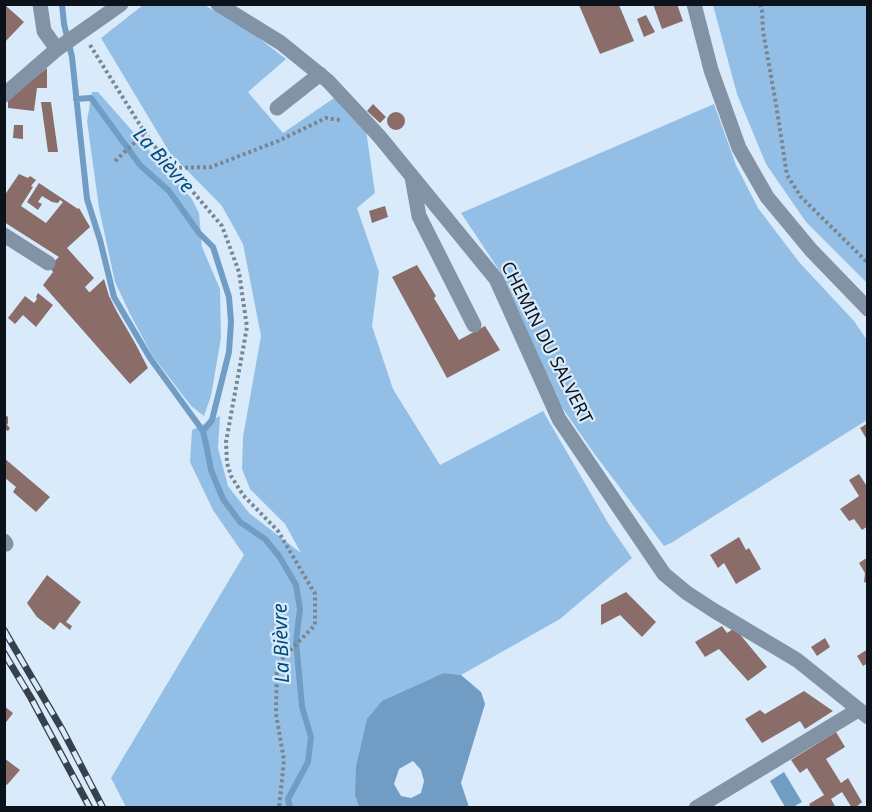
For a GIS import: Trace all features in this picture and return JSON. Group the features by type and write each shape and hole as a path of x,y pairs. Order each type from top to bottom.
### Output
{"street":[{"path":"40,4 44,31 57,50"},
{"path":"5,93 57,50 121,4"},
{"name":"CHEMIN DU SALVERT","path":"218,4 281,43 328,81 379,136 496,279 559,419 664,574 713,610 797,660 863,713"},
{"path":"694,4 711,70 739,148 767,197 811,250 867,309"},
{"path":"277,108 320,74"},
{"path":"412,177 419,216 474,325"},
{"path":"4,236 48,263"},
{"path":"696,807 863,713"}],"path":[{"path":"760,4 787,175 801,197 867,262"},
{"path":"762,10 765,4"},
{"path":"81,32 145,133 222,226 239,272 247,327 226,442 227,464 231,476 243,495 278,531 315,594 315,625 277,664 276,714 284,760 279,807"},
{"path":"173,168 211,167 278,141 326,118 339,119 347,127"},
{"path":"115,161 145,133"}],"shaded area":[{"path":"143,5 204,5 243,26 286,59 248,92 283,133 334,98 366,130 375,193 357,208 379,272 372,326 393,389 440,465 543,411 608,523 632,558 560,619 461,675 444,673 355,796 359,807 126,807 111,778 244,555 213,510 190,462 192,430 220,416 218,448 228,486 249,513 301,553 285,524 250,489 242,469 243,437 261,336 243,244 222,206 170,153 101,38"},
{"path":"713,5 867,5 867,283 806,222 766,164 737,94"},
{"path":"92,92 98,92 192,199 199,213 202,247 220,289 221,338 211,396 204,416 191,406 152,355 115,282 99,208 87,121"},
{"path":"714,104 736,165 758,208 799,262 854,321 867,340 867,420 664,546 559,403 499,270 461,213"},
{"path":"444,673 461,675 481,692 485,704 461,783 469,807 359,807 355,796 356,767 367,719 382,701","holes":["413,761 421,770 424,781 421,793 411,798 401,796 394,784 399,769"]},
{"path":"784,772 802,802 793,807 785,807 770,781"}],"building":[{"path":"4,4 24,22 4,43"},
{"path":"653,4 677,4 683,21 662,29"},
{"path":"579,5 619,5 634,41 600,54"},
{"path":"646,15 655,32 644,37 637,19"},
{"path":"47,68 47,88 37,88 34,111 8,108 8,98"},
{"path":"41,102 51,102 58,152 48,152"},
{"path":"373,104 386,117 380,123 367,111"},
{"path":"392,112 400,112 405,117 403,128 392,130 387,125 387,117"},
{"path":"14,125 23,125 23,139 13,138"},
{"path":"19,174 36,180 21,206 46,223 63,202 60,200 58,203 52,202 42,196 38,202 42,204 38,210 27,202 39,183 79,208 90,227 67,248 94,278 85,287 89,292 104,279 109,296 148,368 130,384 43,285 53,272 49,266 59,257 4,222 4,196"},
{"path":"385,206 388,217 372,223 369,211"},
{"path":"417,265 459,340 485,326 500,350 447,378 392,277"},
{"path":"38,293 53,305 36,327 23,315 15,324 8,318 25,296 34,303"},
{"path":"4,414 8,417 7,425 10,428 8,431 4,429"},
{"path":"868,423 868,437 866,438 860,428"},
{"path":"4,458 50,497 36,512 13,492 16,487 4,477"},
{"path":"859,474 868,488 868,526 862,530 854,519 849,521 840,509 859,496 849,480"},
{"path":"739,537 746,550 749,548 761,569 736,584 724,563 718,568 710,555"},
{"path":"868,557 868,583 864,582 865,573 859,563"},
{"path":"47,575 81,602 66,622 72,626 70,630 60,622 54,630 37,617 27,603"},
{"path":"626,592 656,622 642,637 620,615 601,625 601,605"},
{"path":"722,626 727,633 733,629 738,632 767,667 748,681 719,649 705,657 695,642"},
{"path":"825,638 830,647 817,656 811,647"},
{"path":"868,649 868,663 863,666 857,656"},
{"path":"804,691 833,711 805,729 800,721 762,743 745,719 760,710 765,714"},
{"path":"4,706 13,713 4,725"},
{"path":"836,732 845,747 826,759 841,783 848,778 862,802 852,808 842,792 831,799 836,808 811,808 809,804 824,795 807,768 800,773 791,760"},
{"path":"4,758 20,770 7,785 4,783"}],"waterway":[{"name":"La Bièvre","path":"62,4 72,57 87,199 114,297 150,358 203,431 211,470 223,499 240,522 265,539 279,556 296,585 300,609 296,641 302,707 311,737 308,762 288,799 290,808"},
{"name":"La Bièvre","path":"76,99 91,98 140,165 169,191 199,233 213,247 229,297 231,322 229,352 212,420 203,431"}],"railway":[{"path":"4,630 63,731 103,808"},
{"path":"4,653 90,808"}]}
